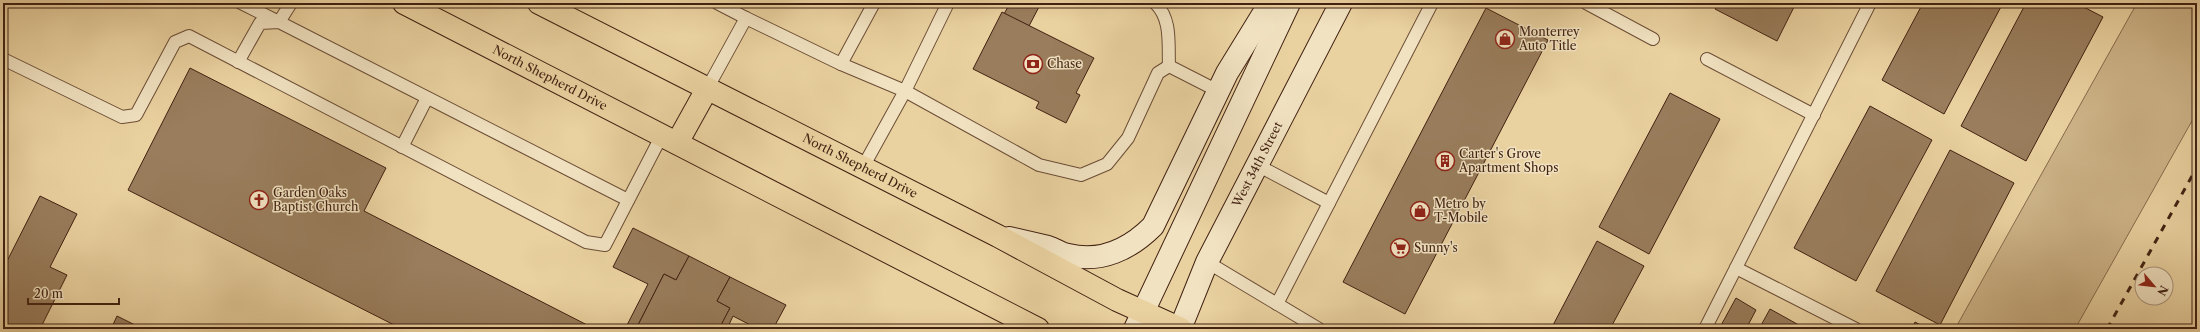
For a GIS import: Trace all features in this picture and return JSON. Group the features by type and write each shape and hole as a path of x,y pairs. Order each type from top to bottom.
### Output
{"main road":[{"name":"North Shepherd Drive","path":"404,3 1038,329"},
{"name":"North Shepherd Drive","path":"538,3 998,236 1140,321 1180,329"},
{"path":"998,236 1049,248 1067,255 1086,258 1105,256 1140,240 1153,226 1227,73 1270,3"},
{"path":"1140,321 1289,3"},
{"name":"West 34th Street","path":"1180,329 1207,262 1341,3"},
{"path":"670,139 707,89"}],"lane":[{"path":"241,3 628,200"},
{"path":"279,22 291,3"},
{"path":"717,3 841,64 905,91 1040,165 1081,175 1107,164 1128,138 1158,73 1169,66"},
{"path":"841,64 874,3"},
{"path":"863,168 905,91 948,3"},
{"path":"1155,3 1163,10 1167,22 1169,66"},
{"path":"1277,304 1432,3"},
{"path":"1586,3 1653,39"},
{"path":"1705,329 1870,3"},
{"path":"707,89 746,18"},
{"path":"238,62 260,23 279,22"},
{"path":"3,59 122,117 136,115 175,42 189,36 586,242 605,246 628,200 670,139"},
{"path":"1707,59 1814,115"},
{"path":"1169,66 1218,91"},
{"path":"402,147 427,98"},
{"path":"1258,165 1329,203"},
{"path":"1207,262 1319,329"},
{"path":"1736,268 1856,329"}],"shaded area":[{"path":"2137,3 2197,3 2197,112 2075,329 1955,329"}],"building":[{"path":"1010,3 1041,3 1029,26 1004,14"},
{"path":"1718,3 1796,3 1777,41 1715,9"},
{"path":"1923,3 2003,3 1944,114 1882,80"},
{"path":"2026,3 2076,3 2103,17 2026,161 1961,126"},
{"name":"Carter's Grove Apartment Shops","path":"1486,8 1548,40 1405,314 1343,282"},
{"name":"Chase","path":"1002,12 1094,58 1076,93 1080,95 1066,123 1036,108 1039,102 973,69"},
{"name":"Garden Oaks Baptist Church","path":"190,68 386,168 364,211 595,329 402,329 128,190"},
{"path":"1670,93 1720,119 1649,254 1599,227"},
{"path":"1870,106 1932,140 1856,281 1794,248"},
{"path":"1950,150 2014,183 1940,325 1876,291"},
{"path":"40,196 77,214 50,267 67,275 40,329 3,329 3,269"},
{"path":"633,228 689,256 676,280 664,274 636,329 625,329 648,284 613,267"},
{"path":"1597,241 1644,266 1610,329 1551,329"},
{"path":"689,256 730,277 717,301 730,308 719,329 636,329 664,274 676,280"},
{"path":"730,277 786,305 773,329 758,329 733,316 727,329 719,329 730,308 717,301"},
{"path":"1736,298 1756,310 1746,329 1719,329"},
{"path":"1770,309 1806,329 1759,329"},
{"path":"117,316 143,329 111,329"},
{"path":"1915,322 1928,329 1912,329"}],"railway":[{"path":"2107,329 2197,167"}],"place":[{"name":"Monterrey Auto Title","path":"1505,39"},
{"name":"Chase","path":"1033,64"},
{"name":"Carter's Grove Apartment Shops","path":"1445,161"},
{"name":"Garden Oaks Baptist Church","path":"259,200"},
{"name":"Metro by T-Mobile","path":"1420,211"},
{"name":"Sunny's","path":"1400,248"}]}
